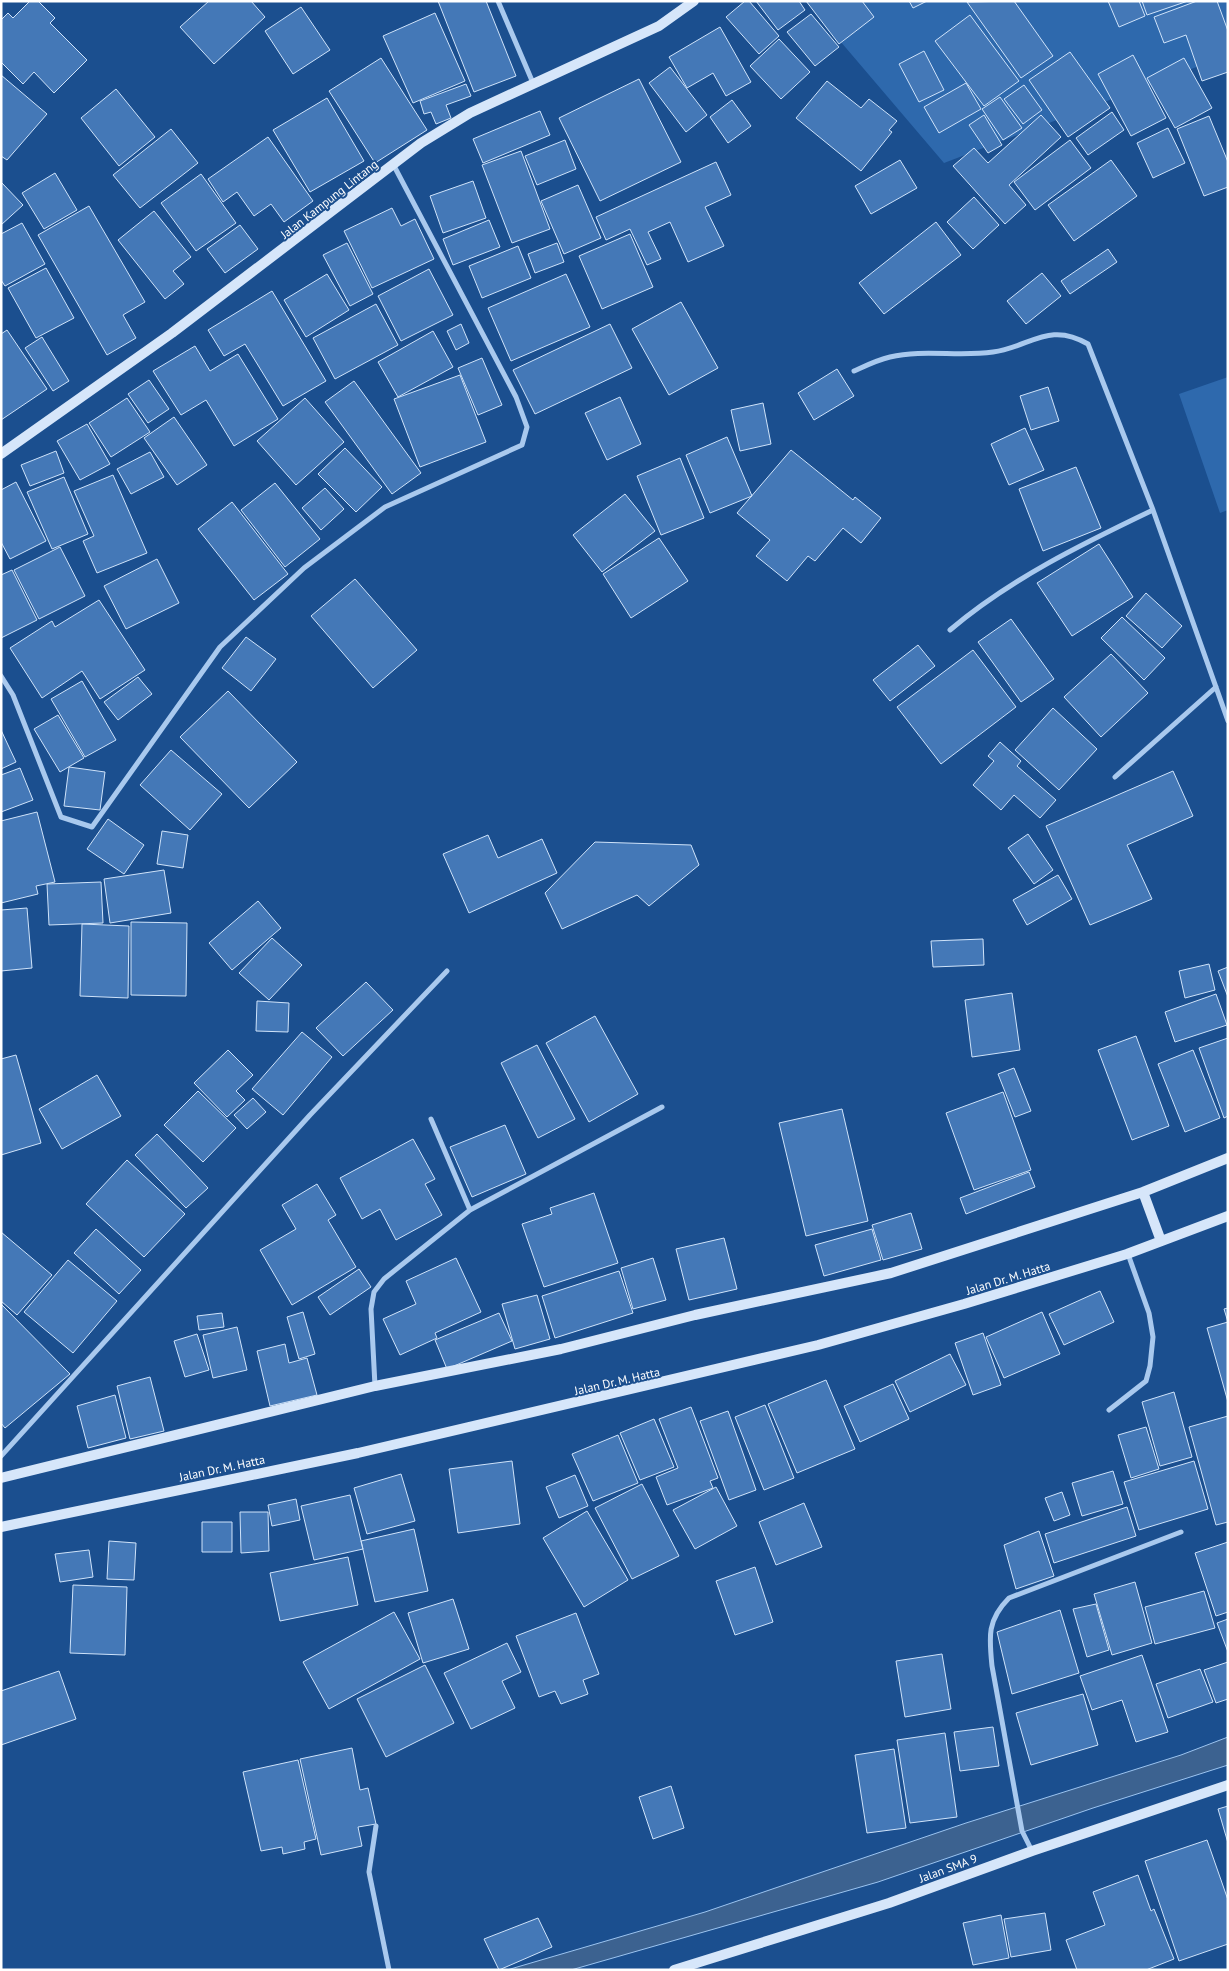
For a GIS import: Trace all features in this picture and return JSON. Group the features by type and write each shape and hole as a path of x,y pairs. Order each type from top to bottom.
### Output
{"main road":[{"name":"Jalan Kampung Lintang","path":"1,454 172,334 421,143 470,113 659,26 694,1"},
{"path":"1,1478 83,1456 375,1386 561,1349 696,1315 891,1273 1143,1192 1228,1158"},
{"path":"1143,1192 1161,1241"},
{"name":"Jalan Dr. M. Hatta","path":"6,1526 358,1453 818,1345 964,1304 1127,1254 1228,1216"},
{"name":"Jalan SMA 9","path":"674,1970 889,1903 1032,1851 1228,1785"}],"street":[{"path":"498,1 533,83"},
{"path":"1,676 13,695 61,817 92,827 220,648 304,568 385,507 522,445 527,427 516,397 392,164"},
{"path":"854,371 889,357 931,353 994,352 1042,336 1074,336 1088,344 1153,510 1228,721"},
{"path":"950,630 985,602 1042,566 1153,510"},
{"path":"1115,777 1216,686"},
{"path":"1,1456 310,1115 447,971"},
{"path":"375,1386 371,1309 374,1292 384,1279 470,1210 662,1107"},
{"path":"432,1119 470,1210"},
{"path":"1109,1410 1146,1381 1150,1366 1153,1337 1149,1313 1127,1254"},
{"path":"1032,1851 1022,1832 992,1666 990,1641 993,1617 1009,1598 1181,1532"},
{"path":"376,1826 369,1872 390,1970"}],"shaded area":[{"path":"806,1 1228,1 1228,55 944,163"},
{"path":"1228,377 1228,510 1220,513 1179,394"},
{"path":"1228,1737 1228,1765 1093,1808 878,1882 571,1970 507,1970 705,1912 966,1823 1181,1755"}],"building":[{"path":"30,1 38,1 55,18 50,23 87,60 54,93 34,72 23,84 1,62 1,20 8,13 13,18"},
{"path":"209,1 251,1 265,17 214,64 180,27"},
{"path":"438,1 486,1 516,76 474,92"},
{"path":"745,1 749,1 779,36 759,54 726,17"},
{"path":"756,1 799,1 805,10 778,30"},
{"path":"806,1 862,1 874,17 839,44"},
{"path":"909,1 927,1 913,8"},
{"path":"1014,1 1053,56 1021,78 967,2"},
{"path":"1108,1 1139,1 1145,16 1119,27"},
{"path":"1142,1 1188,1 1147,15"},
{"path":"1197,1 1217,1 1228,31 1228,72 1202,81 1186,35 1164,43 1154,17"},
{"path":"301,7 330,50 293,74 265,31"},
{"path":"435,13 465,81 413,103 383,36"},
{"path":"811,14 839,47 815,66 787,32"},
{"path":"970,15 1019,81 984,106 935,41"},
{"path":"720,27 751,82 726,96 713,73 687,88 669,57"},
{"path":"779,39 810,72 781,99 750,66"},
{"path":"924,51 944,90 919,102 899,64"},
{"path":"1070,52 1110,108 1068,137 1029,80"},
{"path":"1133,55 1166,118 1131,136 1098,74"},
{"path":"381,58 427,130 375,163 329,91"},
{"path":"1184,58 1212,108 1175,128 1147,78"},
{"path":"670,67 707,115 686,132 649,83"},
{"path":"1,75 47,114 7,160 1,156"},
{"path":"639,79 681,162 600,201 559,118"},
{"path":"827,81 861,108 869,99 897,121 889,130 892,132 861,171 796,118"},
{"path":"966,83 981,109 939,133 924,107"},
{"path":"466,84 471,96 446,105 451,118 436,124 431,112 424,114 420,101"},
{"path":"1024,85 1042,110 1023,124 1004,99"},
{"path":"116,89 155,137 119,166 81,118"},
{"path":"1000,97 1022,128 1003,140 982,109"},
{"path":"327,98 364,161 310,192 273,130"},
{"path":"732,100 751,126 728,143 710,117"},
{"path":"540,111 550,135 483,163 473,139"},
{"path":"1112,112 1124,130 1088,155 1076,138"},
{"path":"984,115 1002,145 988,153 969,125"},
{"path":"1041,115 1061,137 1009,185 1026,205 1005,224 953,166 974,148 988,163"},
{"path":"1209,116 1228,162 1228,187 1204,196 1177,129"},
{"path":"1168,128 1185,163 1153,178 1137,143"},
{"path":"171,129 198,163 140,208 113,175"},
{"path":"268,137 313,201 284,222 271,204 254,216 237,192 223,202 208,179"},
{"path":"565,140 576,169 537,185 525,156"},
{"path":"1070,140 1091,168 1035,210 1014,182"},
{"path":"521,151 550,229 512,243 482,165"},
{"path":"900,160 917,188 871,214 855,186"},
{"path":"1111,160 1137,196 1074,241 1048,205"},
{"path":"716,162 731,195 705,207 724,246 688,262 670,222 648,232 661,259 647,265 630,229 606,240 596,217"},
{"path":"55,173 77,210 44,229 22,193"},
{"path":"201,174 236,223 196,251 161,203"},
{"path":"473,181 486,218 443,233 430,196"},
{"path":"1,182 23,205 1,225"},
{"path":"578,185 601,238 564,254 541,201"},
{"path":"974,197 999,225 973,249 947,222"},
{"path":"89,206 145,302 123,315 136,338 107,355 38,235"},
{"path":"392,208 401,226 415,219 434,259 372,288 344,231"},
{"path":"154,211 191,257 173,271 184,284 165,299 118,240"},
{"path":"489,220 500,247 453,265 443,239"},
{"path":"936,222 961,255 884,314 859,283"},
{"path":"22,223 45,264 5,286 1,280 1,234"},
{"path":"240,225 258,249 225,273 207,249"},
{"path":"630,234 653,287 602,309 579,256"},
{"path":"347,243 373,294 350,306 323,255"},
{"path":"557,243 564,262 535,273 528,254"},
{"path":"518,246 531,278 482,298 469,266"},
{"path":"1108,249 1117,262 1070,294 1061,281"},
{"path":"46,268 74,318 36,338 8,288"},
{"path":"429,269 453,315 401,341 378,296"},
{"path":"1042,273 1061,296 1026,324 1007,301"},
{"path":"327,274 349,310 306,337 284,300"},
{"path":"566,274 590,327 511,361 488,308"},
{"path":"272,291 326,381 283,406 245,344 224,356 208,330"},
{"path":"681,302 718,368 669,395 632,329"},
{"path":"376,304 398,345 335,379 313,338"},
{"path":"461,324 469,343 456,350 447,331"},
{"path":"610,324 632,368 535,414 513,370"},
{"path":"7,330 47,389 1,420 1,334"},
{"path":"433,331 453,367 398,397 378,362"},
{"path":"42,337 69,381 53,391 25,348"},
{"path":"195,346 210,371 238,354 278,419 234,446 206,400 181,415 153,371"},
{"path":"482,358 502,405 478,415 458,368"},
{"path":"837,369 854,396 814,420 798,393"},
{"path":"460,375 486,442 420,467 394,399"},
{"path":"149,380 169,409 148,423 128,394"},
{"path":"354,381 421,473 392,494 325,402"},
{"path":"1048,387 1059,421 1031,430 1020,396"},
{"path":"620,397 641,444 607,460 585,413"},
{"path":"127,398 150,432 111,457 89,423"},
{"path":"305,398 344,442 296,485 257,441"},
{"path":"763,403 771,444 740,451 731,410"},
{"path":"174,417 207,465 177,485 144,438"},
{"path":"87,424 110,464 80,480 57,441"},
{"path":"1025,428 1044,470 1009,485 991,444"},
{"path":"727,437 752,496 710,513 686,455"},
{"path":"345,448 382,487 356,512 318,474"},
{"path":"791,450 853,500 855,497 881,518 861,543 843,528 815,561 808,556 787,581 756,556 770,540 737,513"},
{"path":"56,451 64,473 30,486 21,465"},
{"path":"150,452 164,477 131,494 117,469"},
{"path":"680,458 704,518 661,535 637,476"},
{"path":"1076,467 1101,528 1043,551 1019,489"},
{"path":"113,475 147,553 97,573 83,541 94,536 74,491"},
{"path":"64,477 88,534 52,549 27,492"},
{"path":"16,482 46,541 10,559 1,542 1,490"},
{"path":"275,483 320,539 285,567 241,510"},
{"path":"325,488 344,509 321,530 302,508"},
{"path":"625,494 655,531 602,572 573,535"},
{"path":"232,502 288,574 254,600 198,529"},
{"path":"659,538 688,581 631,618 603,574"},
{"path":"1099,544 1133,597 1072,636 1037,583"},
{"path":"60,547 85,596 39,619 14,570"},
{"path":"157,559 179,603 126,629 104,586"},
{"path":"12,570 37,620 1,638 1,575"},
{"path":"355,579 417,650 373,688 311,616"},
{"path":"1146,593 1182,626 1162,648 1126,616"},
{"path":"99,600 145,670 100,699 82,671 42,698 10,648 52,621 55,627"},
{"path":"1122,617 1165,658 1144,680 1101,638"},
{"path":"1011,619 1054,679 1021,702 978,642"},
{"path":"246,637 276,659 251,691 222,668"},
{"path":"918,645 935,666 890,701 873,680"},
{"path":"973,650 1016,707 941,764 897,707"},
{"path":"1111,654 1148,693 1101,737 1064,697"},
{"path":"138,677 152,694 118,720 104,702"},
{"path":"82,681 116,740 85,757 51,699"},
{"path":"228,691 297,762 249,808 180,737"},
{"path":"1053,708 1097,749 1059,790 1015,750"},
{"path":"58,715 84,758 60,772 34,729"},
{"path":"1,730 16,762 1,769"},
{"path":"1000,742 1021,761 1017,766 1056,800 1040,818 1014,795 1001,810 973,785 994,761 988,756"},
{"path":"171,750 222,794 190,830 140,785"},
{"path":"69,767 105,772 100,810 64,806"},
{"path":"20,768 33,800 1,812 1,775"},
{"path":"1173,771 1193,816 1127,845 1152,899 1090,925 1046,826"},
{"path":"37,812 55,882 36,886 38,894 1,903 1,821"},
{"path":"108,819 144,845 124,874 87,849"},
{"path":"162,831 188,835 183,868 157,864"},
{"path":"1028,834 1053,870 1034,884 1008,848"},
{"path":"488,835 498,858 542,839 557,873 469,913 443,854"},
{"path":"595,842 691,845 699,865 649,906 637,895 562,929 545,893"},
{"path":"164,870 171,913 110,923 104,879"},
{"path":"1058,875 1072,899 1027,925 1013,900"},
{"path":"101,882 103,923 49,925 47,884"},
{"path":"258,901 281,928 232,970 209,943"},
{"path":"27,908 32,968 1,971 1,910"},
{"path":"131,922 187,923 186,996 131,995"},
{"path":"82,924 129,926 128,998 80,996"},
{"path":"272,938 302,965 269,1000 239,973"},
{"path":"983,939 984,965 933,967 931,941"},
{"path":"1209,964 1215,990 1185,998 1179,971"},
{"path":"1228,967 1228,997 1218,971"},
{"path":"366,982 393,1010 343,1056 316,1028"},
{"path":"1012,993 1020,1050 972,1057 965,1000"},
{"path":"1216,994 1227,1025 1175,1042 1165,1012"},
{"path":"257,1001 289,1003 288,1032 256,1031"},
{"path":"595,1016 638,1094 589,1122 546,1043"},
{"path":"302,1032 332,1057 283,1115 252,1089"},
{"path":"1136,1036 1169,1126 1132,1140 1098,1050"},
{"path":"1228,1038 1228,1116 1224,1118 1199,1048"},
{"path":"537,1045 575,1119 538,1138 501,1063"},
{"path":"228,1050 253,1075 236,1091 245,1100 227,1117 194,1083"},
{"path":"1193,1050 1220,1118 1185,1132 1158,1064"},
{"path":"16,1055 41,1143 1,1155 1,1059"},
{"path":"1014,1068 1031,1111 1015,1117 998,1074"},
{"path":"97,1075 121,1116 62,1149 39,1109"},
{"path":"198,1091 236,1128 203,1162 164,1125"},
{"path":"1003,1092 1031,1170 974,1190 946,1113"},
{"path":"253,1098 266,1112 247,1129 234,1115"},
{"path":"842,1109 868,1221 806,1236 779,1123"},
{"path":"505,1125 526,1174 472,1197 450,1147"},
{"path":"157,1134 208,1188 186,1208 135,1155"},
{"path":"413,1139 435,1179 425,1184 442,1215 396,1240 380,1209 362,1219 340,1178"},
{"path":"127,1160 185,1214 144,1257 86,1204"},
{"path":"1029,1172 1035,1187 966,1214 960,1198"},
{"path":"317,1184 336,1215 328,1220 356,1267 292,1305 260,1250 296,1229 282,1205"},
{"path":"594,1193 618,1263 544,1287 522,1224 552,1214 550,1208"},
{"path":"911,1213 922,1249 883,1260 872,1225"},
{"path":"96,1229 141,1270 119,1294 74,1253"},
{"path":"872,1229 881,1260 824,1276 815,1245"},
{"path":"1,1232 52,1275 17,1315 1,1301"},
{"path":"724,1238 737,1289 689,1300 676,1249"},
{"path":"456,1258 481,1312 435,1333 437,1338 400,1355 383,1319 416,1304 406,1281"},
{"path":"653,1258 666,1300 633,1309 621,1268"},
{"path":"68,1260 117,1301 73,1353 24,1312"},
{"path":"359,1269 371,1287 330,1315 318,1297"},
{"path":"619,1271 633,1313 555,1338 542,1296"},
{"path":"1100,1291 1114,1322 1064,1345 1049,1314"},
{"path":"537,1295 550,1339 515,1349 502,1304"},
{"path":"1,1304 70,1374 5,1428 1,1423"},
{"path":"1228,1308 1228,1322 1224,1309"},
{"path":"303,1312 315,1354 299,1359 287,1317"},
{"path":"1042,1312 1060,1354 1004,1378 986,1337"},
{"path":"222,1313 224,1327 199,1330 197,1316"},
{"path":"499,1313 512,1341 447,1369 435,1340"},
{"path":"1228,1322 1228,1402 1207,1328"},
{"path":"237,1327 247,1370 213,1378 203,1335"},
{"path":"983,1333 1001,1385 973,1395 955,1343"},
{"path":"197,1334 209,1370 185,1377 174,1341"},
{"path":"285,1344 289,1363 307,1358 317,1395 270,1406 257,1351"},
{"path":"950,1354 966,1385 910,1412 895,1381"},
{"path":"150,1377 164,1431 130,1439 117,1386"},
{"path":"826,1380 855,1449 797,1473 768,1404"},
{"path":"893,1384 909,1419 860,1442 844,1406"},
{"path":"1174,1392 1192,1457 1160,1466 1142,1402"},
{"path":"115,1395 126,1438 88,1448 77,1406"},
{"path":"765,1405 794,1478 764,1490 735,1417"},
{"path":"691,1407 718,1478 710,1481 713,1488 667,1505 656,1477 678,1468 659,1419"},
{"path":"728,1411 756,1490 729,1500 700,1421"},
{"path":"1228,1416 1228,1522 1216,1525 1189,1427"},
{"path":"654,1419 674,1467 640,1480 620,1433"},
{"path":"1146,1427 1159,1469 1131,1478 1118,1435"},
{"path":"618,1435 638,1483 593,1501 572,1454"},
{"path":"512,1461 520,1524 458,1533 449,1469"},
{"path":"1194,1461 1208,1509 1139,1530 1124,1482"},
{"path":"1113,1471 1123,1504 1082,1516 1072,1483"},
{"path":"401,1474 415,1521 367,1534 354,1488"},
{"path":"575,1475 588,1506 559,1518 546,1487"},
{"path":"642,1484 679,1556 632,1579 595,1508"},
{"path":"716,1487 737,1526 695,1549 673,1510"},
{"path":"1062,1492 1070,1515 1054,1521 1045,1498"},
{"path":"350,1495 363,1549 314,1560 301,1506"},
{"path":"296,1499 300,1520 272,1526 268,1505"},
{"path":"804,1503 822,1547 776,1565 759,1522"},
{"path":"1127,1507 1136,1536 1054,1563 1045,1534"},
{"path":"587,1511 628,1580 584,1607 543,1538"},
{"path":"240,1512 268,1512 269,1551 241,1553"},
{"path":"202,1522 232,1522 232,1552 202,1552"},
{"path":"414,1529 428,1591 375,1602 361,1541"},
{"path":"1039,1531 1054,1576 1016,1589 1004,1545"},
{"path":"109,1541 136,1543 134,1580 107,1579"},
{"path":"1228,1542 1228,1612 1216,1616 1195,1553"},
{"path":"89,1550 93,1577 60,1582 55,1554"},
{"path":"348,1557 358,1605 280,1621 270,1573"},
{"path":"755,1567 773,1622 735,1635 716,1581"},
{"path":"1135,1582 1152,1643 1112,1655 1094,1594"},
{"path":"73,1585 127,1587 125,1655 70,1653"},
{"path":"1204,1591 1215,1628 1155,1644 1145,1607"},
{"path":"453,1599 469,1649 423,1663 408,1613"},
{"path":"1096,1604 1109,1650 1087,1657 1073,1609"},
{"path":"1060,1610 1079,1673 1012,1694 997,1632"},
{"path":"394,1612 420,1659 329,1709 303,1662"},
{"path":"576,1613 599,1674 583,1680 588,1694 561,1704 555,1691 539,1697 516,1636"},
{"path":"1228,1619 1228,1652 1217,1623"},
{"path":"507,1643 521,1672 502,1681 515,1708 471,1729 444,1673"},
{"path":"942,1654 951,1709 905,1717 896,1661"},
{"path":"1142,1655 1168,1732 1136,1742 1122,1700 1092,1710 1080,1676"},
{"path":"1228,1662 1228,1699 1216,1703 1204,1670"},
{"path":"425,1665 454,1723 386,1757 357,1699"},
{"path":"1200,1669 1213,1702 1168,1718 1156,1684"},
{"path":"59,1671 76,1719 1,1745 1,1691"},
{"path":"1083,1694 1098,1745 1031,1765 1016,1713"},
{"path":"993,1727 999,1766 960,1771 954,1732"},
{"path":"945,1733 957,1817 910,1823 897,1740"},
{"path":"352,1748 360,1790 368,1788 376,1824 358,1827 362,1846 321,1855 300,1759"},
{"path":"894,1749 906,1828 867,1833 855,1755"},
{"path":"298,1760 316,1839 304,1842 305,1849 283,1854 282,1847 261,1851 243,1772"},
{"path":"671,1786 684,1828 653,1839 639,1797"},
{"path":"1228,1806 1228,1843 1218,1809"},
{"path":"1207,1840 1228,1900 1228,1944 1179,1961 1145,1861"},
{"path":"1138,1875 1151,1911 1154,1909 1174,1959 1146,1970 1077,1970 1066,1940 1105,1925 1093,1892"},
{"path":"1045,1913 1051,1950 1011,1957 1004,1919"},
{"path":"1001,1915 1009,1958 973,1965 963,1923"},
{"path":"538,1918 552,1947 499,1970 484,1939"}]}
